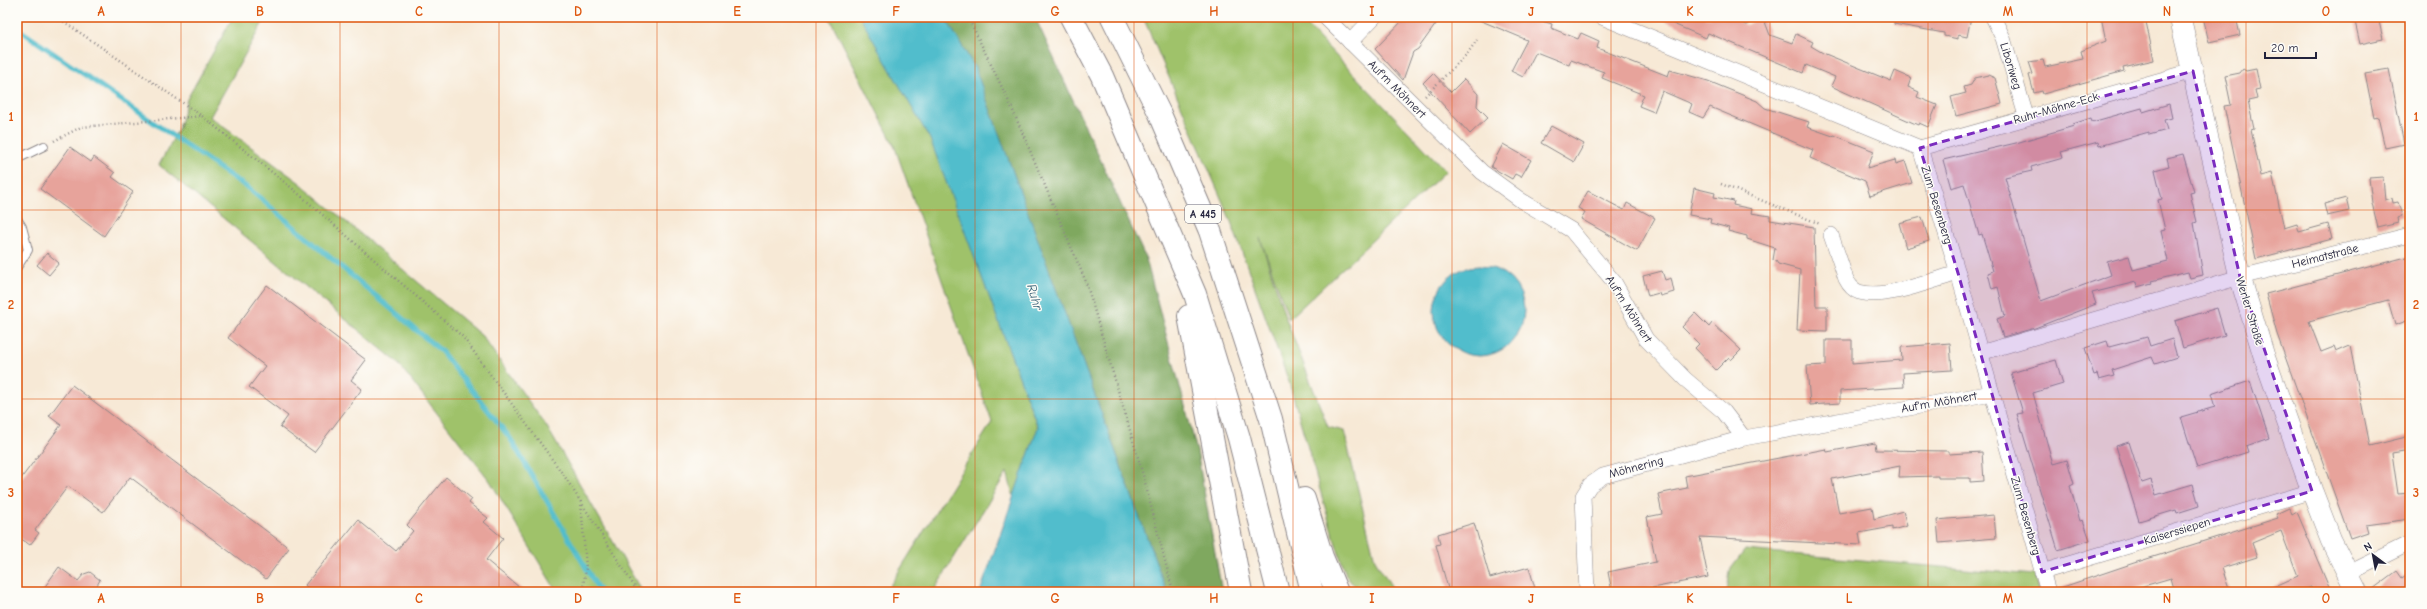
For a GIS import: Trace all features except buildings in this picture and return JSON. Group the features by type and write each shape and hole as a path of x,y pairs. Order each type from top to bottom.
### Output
{"highway":[{"name":"A 445","path":"1071,17 1102,76 1176,244 1195,294 1239,438 1278,592"},
{"name":"A 445","path":"1112,17 1160,114 1210,231 1271,419 1312,592"},
{"path":"1176,244 1242,592"},
{"path":"1271,419 1297,478 1322,557 1337,592"}],"main road":[{"name":"Werler Straße","path":"2180,17 2240,278 2264,356 2312,491 2347,574 2357,592"}],"street":[{"name":"Auf'm Möhnert","path":"1325,17 1482,172 1522,201 1571,230 1614,282 1646,339 1686,379 1724,412 1744,438 1992,393"},
{"path":"1350,42 1374,17"},
{"path":"1602,17 1920,148"},
{"name":"Liboriweg","path":"1993,17 2003,38 2026,116"},
{"name":"Ruhr-Möhne-Eck","path":"1920,148 2026,116 2193,71"},
{"name":"Zum Besenberg","path":"1920,148 1958,273 2048,592"},
{"path":"1831,235 1846,279 1850,286 1858,292 1890,292 1958,273"},
{"name":"Heimatstraße","path":"2240,278 2410,235"},
{"path":"1980,353 2240,278"},
{"name":"Möhnering","path":"1587,592 1582,496 1590,485 1603,476 1744,438"},
{"name":"Kaiserssiepen","path":"2042,572 2312,491"},
{"path":"2347,574 2410,543"}],"lane":[{"path":"17,159 44,146"},
{"path":"17,219 22,227 28,250 17,267"}],"path":[{"path":"57,17 202,116 293,189 463,337 538,438 581,500 638,592"},
{"path":"968,17 1011,106 1086,282 1142,471 1173,592"},
{"path":"1414,106 1467,54 1477,40"},
{"path":"44,146 81,127 202,116"},
{"path":"1721,184 1824,226 1831,235"},
{"path":"581,500 586,568 582,592"}],"highlighted area":[{"path":"2193,71 2240,277 2312,491 2042,572 1958,273 1920,148"}],"green space":[{"path":"233,17 266,17 210,117 300,183 482,336 547,427 642,592 557,592 490,481 397,362 159,165 179,128 187,99"},
{"path":"829,17 881,17 904,55 1038,428 1039,592 1007,472 933,592 886,592 992,422 894,145"},
{"path":"945,17 1035,17 1146,259 1197,451 1222,592 1167,592"},
{"path":"1143,17 1299,17 1446,171 1289,319 1260,238 1285,316 1328,427 1344,431 1375,560 1395,592 1360,592 1346,575 1289,382 1230,219"},
{"path":"1745,550 2034,575 2040,592 1727,592 1730,570"}],"water":[{"name":"Ruhr","path":"860,17 945,17 975,68 1167,592 980,592 1038,427 930,139"},
{"path":"1479,266 1496,270 1511,279 1520,294 1524,311 1520,328 1511,343 1496,352 1479,356 1462,352 1447,343 1438,328 1434,311 1438,294 1447,279 1462,270"}],"waterway":[{"path":"17,28 248,188 441,351 510,438 600,592"}]}
